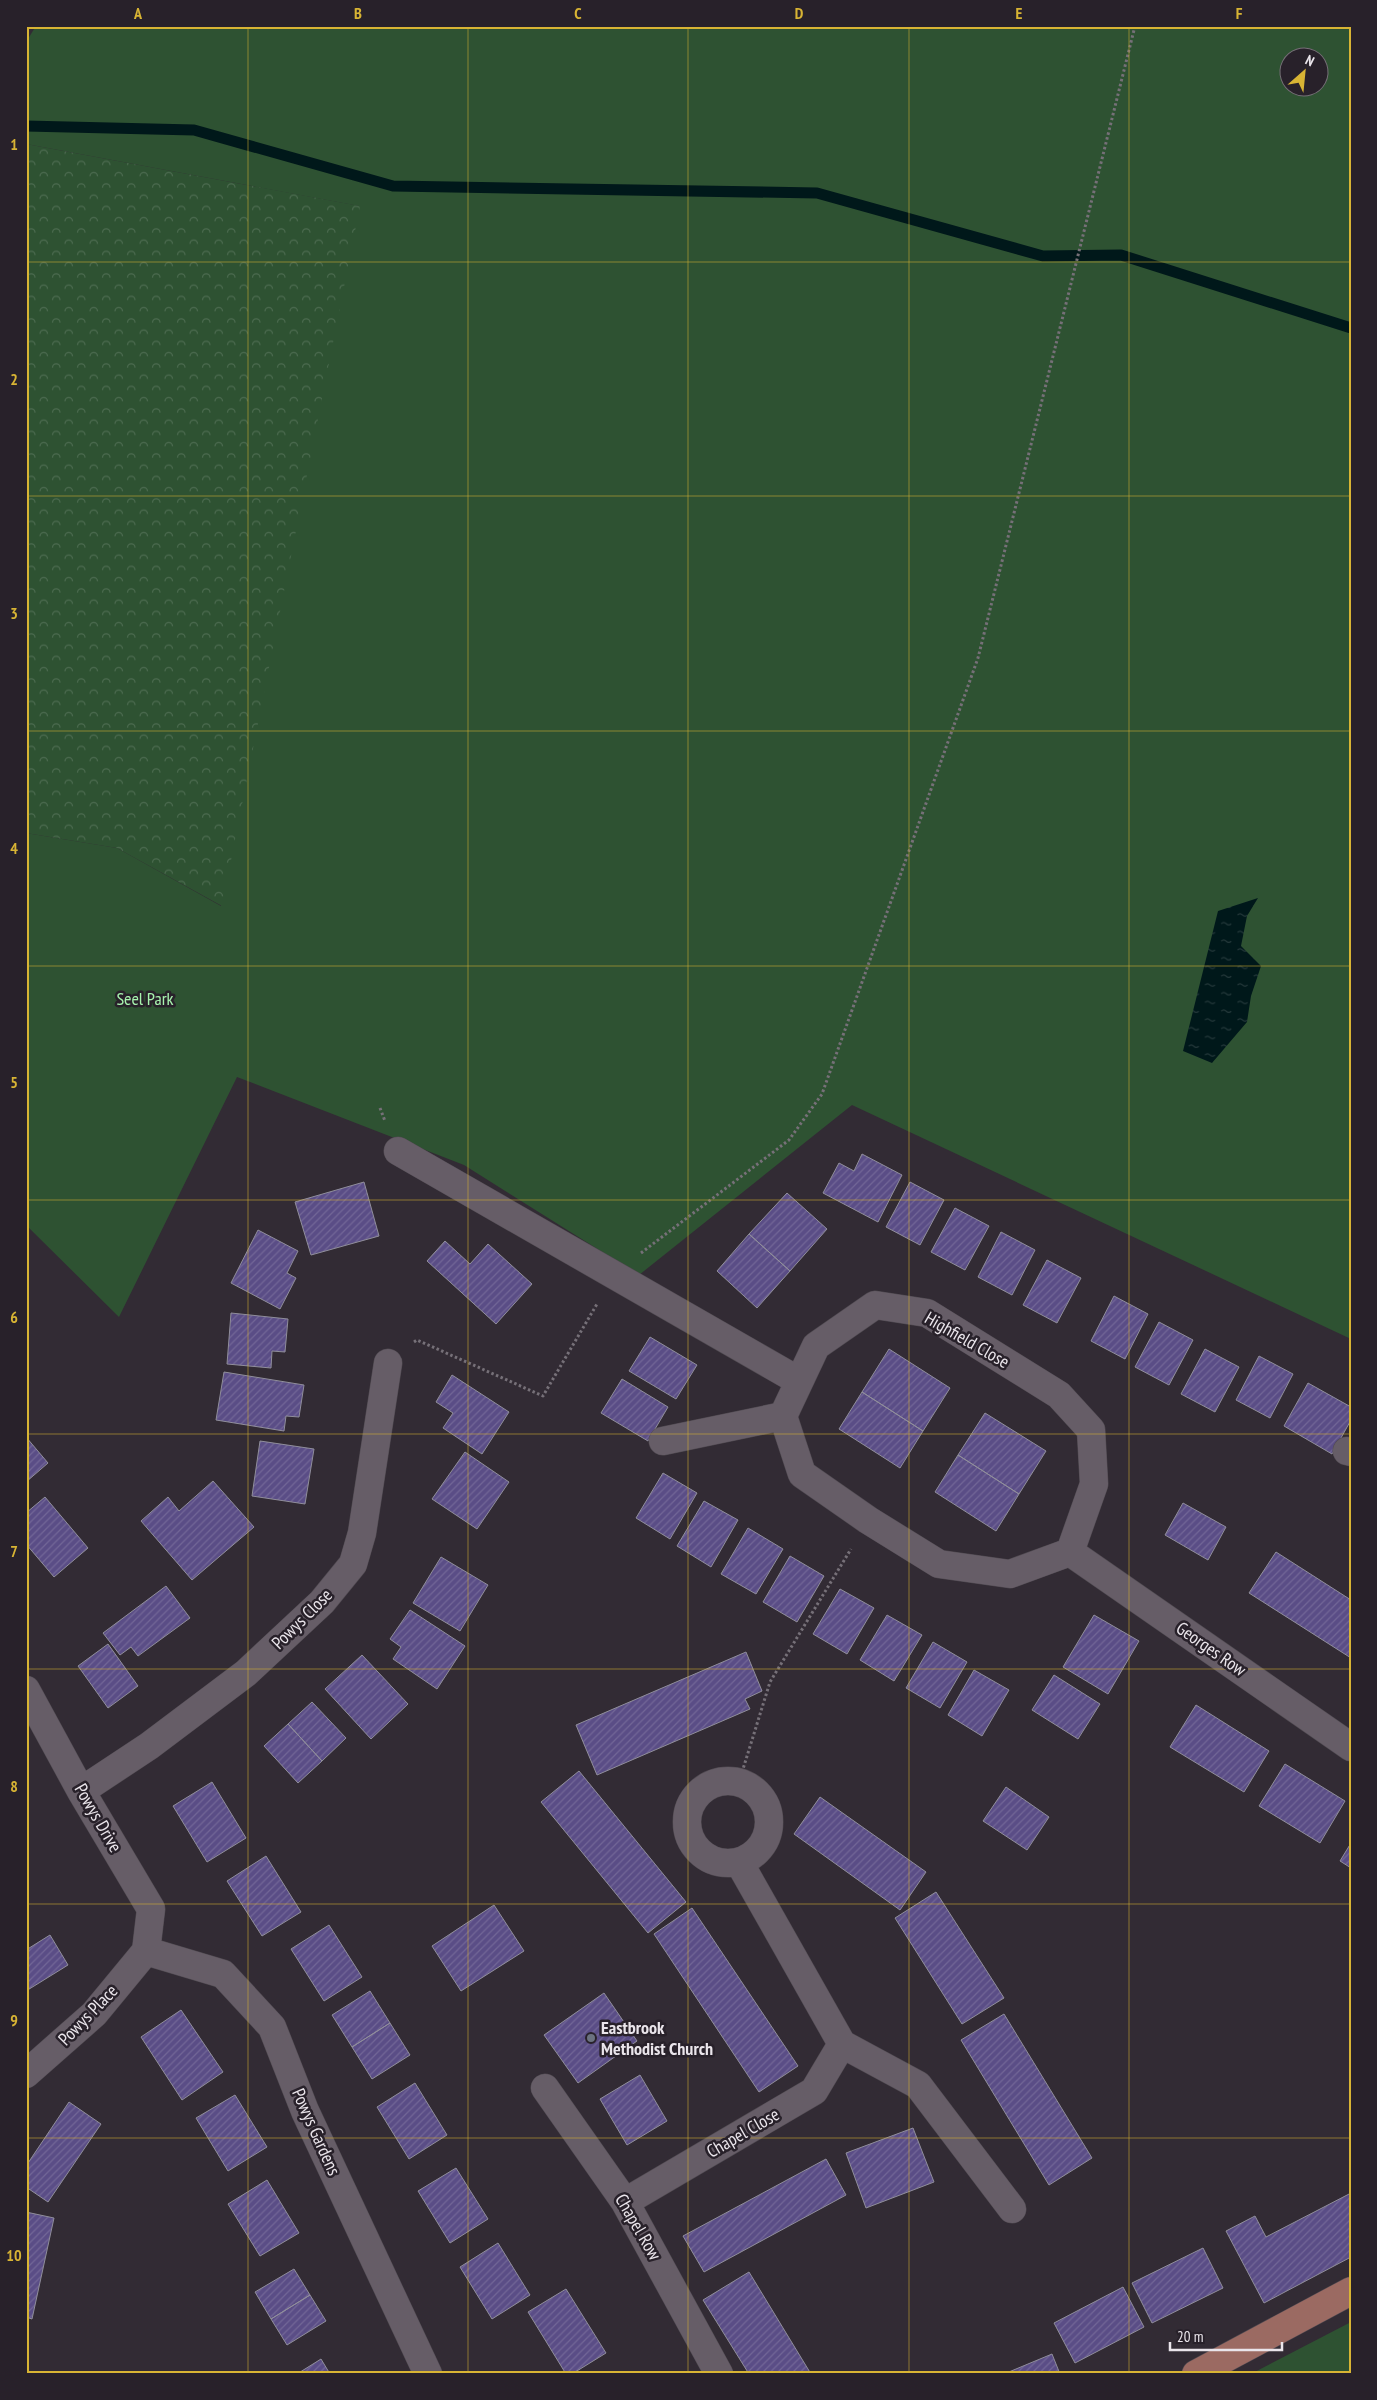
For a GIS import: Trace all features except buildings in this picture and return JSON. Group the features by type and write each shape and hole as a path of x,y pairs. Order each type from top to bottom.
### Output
{"main road":[{"path":"1196,2374 1351,2291"}],"street":[{"path":"398,1151 799,1381"},
{"name":"Highfield Close","path":"783,1416 816,1346 875,1305 928,1313 1059,1395 1091,1430 1094,1484 1070,1552"},
{"name":"Powys Close","path":"81,1791 149,1746 246,1673 322,1602 352,1564 362,1533 388,1363"},
{"path":"663,1441 783,1416 802,1474 868,1520 939,1564 1010,1574 1070,1552"},
{"name":"Georges Row","path":"1070,1552 1351,1747"},
{"name":"Powys Drive","path":"26,1690 81,1791 151,1909 146,1951"},
{"path":"717,1782 739,1782 755,1790 764,1801 770,1825 766,1840 758,1852 739,1862 725,1863 711,1860 699,1851 692,1842 687,1828 688,1813 694,1798 704,1788 717,1782"},
{"path":"739,1862 842,2044 918,2085 1012,2210"},
{"name":"Powys Place","path":"26,2074 94,2014 146,1951"},
{"name":"Powys Gardens","path":"146,1951 223,1974 272,2028 305,2111 428,2374"},
{"name":"Chapel Close","path":"625,2202 814,2091 842,2044"},
{"name":"Chapel Row","path":"545,2088 625,2202 719,2374"}],"path":[{"path":"822,1094 978,658 1135,26"},
{"path":"739,1782 770,1682 868,1520"}],"green space":[{"name":"Seel Park","path":"36,26 1351,26 1351,1339 852,1105 639,1275 464,1165 237,1077 119,1317 26,1225 26,833 117,848 221,906 359,206 26,144 26,42"},
{"path":"26,144 360,206 222,906 117,848 26,833"},
{"path":"1351,2322 1351,2374 1251,2374"}],"water":[{"path":"1258,898 1247,916 1241,946 1261,966 1251,996 1247,1022 1212,1063 1183,1051 1218,911"}],"waterway":[{"path":"26,126 194,130 393,186 817,193 1043,256 1121,255 1351,328"}],"place":[{"name":"Eastbrook Methodist Church","path":"591,2038"}]}
